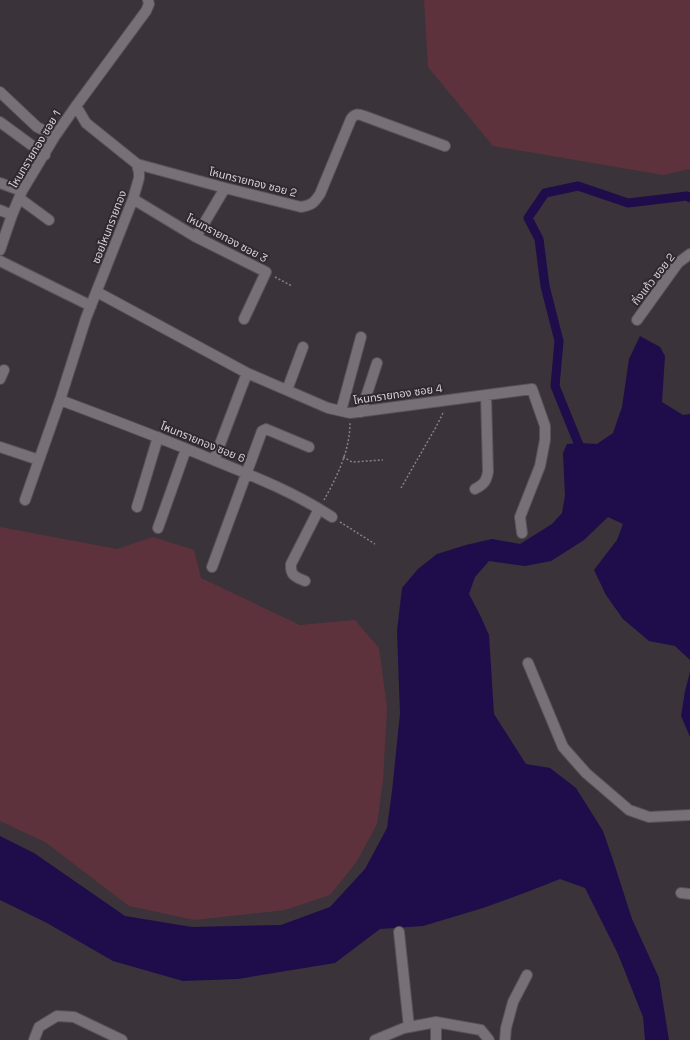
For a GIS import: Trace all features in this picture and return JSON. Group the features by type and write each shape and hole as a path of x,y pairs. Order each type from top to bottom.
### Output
{"street":[{"path":"137,164 86,123 76,106 146,11 148,0"},
{"path":"0,92 37,127 55,136"},
{"name":"โหนทรายทอง ซอย 1","path":"0,250 20,195 55,136 76,106"},
{"name":"โหนทรายทอง ซอย 2","path":"137,164 301,207 310,206 315,202 320,194 351,119 357,114 445,146"},
{"path":"0,122 45,155"},
{"name":"ซอยโหนทรายทอง","path":"25,500 60,400 86,318 133,199 139,173 137,164"},
{"path":"0,183 20,195 49,220"},
{"path":"196,237 225,188"},
{"name":"โหนทรายทอง ซอย 3","path":"133,199 196,237 266,272 244,319"},
{"path":"0,210 12,215"},
{"name":"กิ่งแก้ว ซอย 2","path":"637,320 678,263 690,254"},
{"path":"0,261 91,306"},
{"name":"โหนทรายทอง ซอย 4","path":"97,292 247,373 328,408 346,412 361,412 532,389 545,426 545,440 540,466 520,517 522,533"},
{"path":"346,412 361,337"},
{"path":"287,390 303,347"},
{"path":"361,412 377,363"},
{"path":"214,460 247,373"},
{"path":"475,489 484,484 488,472 486,395"},
{"name":"โหนทรายทอง ซอย 6","path":"60,400 158,437 246,473 293,494 332,517"},
{"path":"212,567 262,430 266,429 309,448"},
{"path":"136,507 158,437"},
{"path":"0,447 39,460"},
{"path":"158,528 186,449"},
{"path":"305,581 293,575 291,564 319,509"},
{"path":"528,663 563,747 586,773 629,810 649,817 690,815"},
{"path":"399,932 409,1027"},
{"path":"505,1040 506,1028 513,1002 527,975"},
{"path":"34,1040 39,1027 57,1016 74,1017 122,1040"},
{"path":"436,1022 436,1040"},
{"path":"375,1040 404,1028 436,1022 481,1030 489,1040"}],"path":[{"path":"266,272 292,286"},
{"path":"401,488 436,428 449,400"},
{"path":"319,509 334,480 347,446 350,432 346,412"},
{"path":"343,457 352,462 383,460"},
{"path":"332,517 375,544"}],"shaded area":[{"path":"424,0 690,0 690,169 663,175 493,146 428,67"},
{"path":"640,336 660,347 665,356 662,402 683,415 690,414 690,660 675,646 649,641 623,619 606,595 594,570 617,540 623,524 608,517 584,540 551,561 525,566 489,561 475,577 469,594 489,635 494,714 526,764 550,768 576,788 603,831 632,919 659,978 669,1040 645,1040 643,1017 618,954 585,888 560,879 483,908 423,926 380,929 335,963 238,979 183,981 113,961 47,923 0,900 0,836 34,853 125,916 192,927 281,925 330,907 365,869 387,828 400,714 397,631 402,588 418,569 437,554 492,539 520,544 552,524 562,513 565,496 563,453 567,444 597,444 613,433 622,407 629,359"},
{"path":"0,527 117,549 153,537 194,550 201,578 300,625 355,620 379,648 387,708 383,780 377,824 357,861 330,895 285,910 194,920 129,906 45,842 0,821"},
{"path":"690,672 690,737 681,716"}],"waterway":[{"path":"583,455 555,386 559,341 545,286 539,239 528,218 545,193 578,186 628,203 687,196 690,198"}]}
